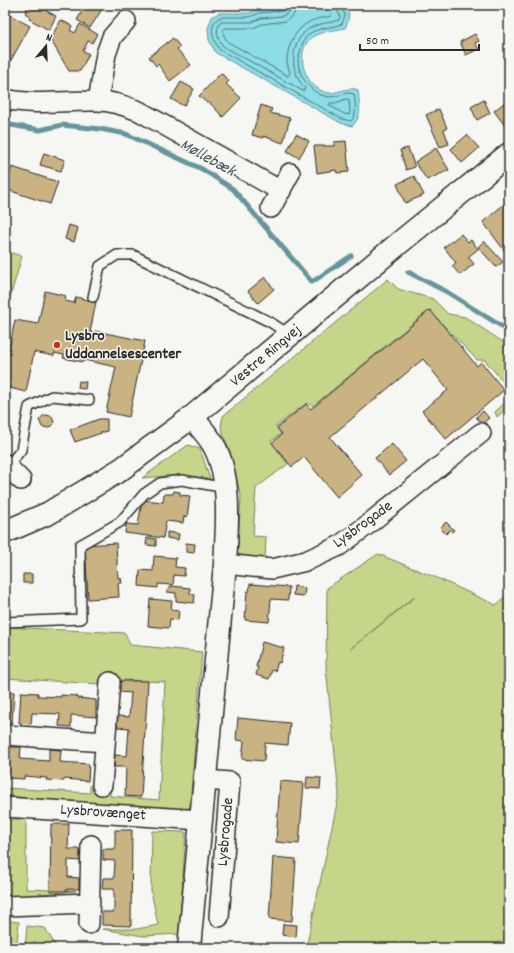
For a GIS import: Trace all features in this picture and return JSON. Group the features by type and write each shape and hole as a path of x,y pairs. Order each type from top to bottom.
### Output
{"main road":[{"name":"Vestre Ringvej","path":"5,532 49,513 120,470 192,417 404,239 509,154"},
{"name":"Lysbrogade","path":"189,948 225,564 227,517 226,488 220,461 213,444 192,417"}],"street":[{"path":"98,101 106,54 112,37 126,21"},
{"path":"5,99 22,103 98,101 118,103 139,111 281,191"},
{"path":"271,208 290,173"},
{"name":"Lysbrogade","path":"225,564 272,569 306,561 339,546 366,526 481,432"},
{"name":"Lysbrovænget","path":"102,785 110,682"},
{"path":"5,735 105,742"},
{"name":"Lysbrogade","path":"205,780 230,782 219,917"},
{"name":"Lysbrovænget","path":"5,807 201,820"},
{"name":"Lysbrovænget","path":"89,924 91,845"},
{"name":"Lysbrogade","path":"195,880 222,882"},
{"path":"5,906 90,903"}],"lane":[{"path":"93,297 100,266 117,255 134,255 270,322 290,335"},
{"path":"11,470 21,450 29,407 52,396 89,400"},
{"path":"5,622 81,619 80,545 120,522 144,494 160,483 182,480 226,488"}],"green space":[{"path":"5,251 22,256 5,315"},
{"path":"388,279 398,289 433,299 448,314 465,317 509,346 509,353 503,365 509,370 509,389 485,360 477,360 429,310 313,406 307,403 276,426 281,434 271,441 288,464 256,488 253,536 266,537 265,558 237,556 241,496 221,426 223,416"},
{"path":"509,399 509,406 497,417 495,412"},
{"path":"188,445 200,449 210,479 181,475 142,478"},
{"path":"378,554 437,578 496,605 509,593 509,933 498,948 306,948 339,794 326,668 327,588","holes":["414,597 415,597 350,649"]},
{"path":"5,627 125,633 130,645 202,652 190,807 182,811 5,796 5,788 90,793 90,785 110,787 110,796 159,800 165,682 100,679 98,684 5,678"},
{"path":"5,819 26,819 26,889 76,891 5,897"},
{"path":"152,831 186,832 179,934 143,936 102,929 137,929 158,925 151,891"},
{"path":"5,912 9,912 10,921 19,922 17,942 5,944"},
{"path":"27,926 45,928 57,948 25,948"}],"water":[{"path":"304,5 342,5 347,9 349,15 345,28 321,33 310,39 305,45 302,60 306,75 310,82 322,91 329,93 351,89 358,90 359,114 352,126 341,123 216,53 209,40 208,28 212,17 219,13 250,13 258,9"}],"building":[{"path":"29,5 36,5 56,16 49,30 29,19 31,17 25,13"},
{"path":"86,5 104,6 90,28 77,20"},
{"path":"10,15 30,26 10,62 5,59 5,24"},
{"path":"61,20 72,26 70,30 75,33 80,24 97,34 92,43 88,41 83,51 89,54 80,71 69,71 50,39"},
{"path":"475,34 479,41 475,43 479,49 466,55 460,42"},
{"path":"173,38 180,47 177,49 191,65 170,81 158,64 156,66 149,57"},
{"path":"221,73 229,81 226,84 241,98 223,117 209,102 207,103 199,96"},
{"path":"181,82 194,89 184,106 171,99"},
{"path":"509,99 509,124 506,127 494,111"},
{"path":"484,100 490,113 477,120 471,107"},
{"path":"261,105 272,109 270,113 290,118 283,143 263,136 263,138 252,135"},
{"path":"439,109 447,128 444,130 449,144 440,147 426,115"},
{"path":"296,134 309,141 299,158 287,151"},
{"path":"467,135 479,148 462,163 451,149"},
{"path":"346,141 349,172 337,173 336,170 317,173 314,146 334,146 334,142"},
{"path":"408,148 415,167 406,170 400,150"},
{"path":"436,148 449,170 427,180 415,162"},
{"path":"44,153 65,160 61,171 40,165"},
{"path":"12,167 58,182 50,204 5,189"},
{"path":"414,176 424,195 405,203 397,184"},
{"path":"509,200 509,252 507,254 483,222"},
{"path":"69,225 78,228 74,242 65,239"},
{"path":"461,234 468,242 471,240 478,249 468,257 474,264 460,275 452,266 456,263 444,247"},
{"path":"484,241 503,262 496,267 478,247"},
{"path":"265,277 274,289 258,303 248,291"},
{"path":"45,291 66,296 65,301 74,303 76,297 96,302 90,332 95,333 95,331 145,341 129,417 106,412 116,367 84,360 83,362 63,358 64,355 54,353 54,356 34,352 26,392 5,387 5,368 15,320 38,324"},
{"path":"430,310 477,366 481,362 504,390 446,439 422,411 448,390 423,359 330,437 362,475 337,497 304,457 292,467 272,443 282,434 277,428 306,404 311,409"},
{"path":"79,381 86,382 85,389 78,388"},
{"path":"483,411 489,418 482,424 476,417"},
{"path":"44,415 52,416 54,423 49,428 42,427 39,420"},
{"path":"99,419 107,419 107,431 75,442 70,430"},
{"path":"392,444 406,461 389,475 375,458"},
{"path":"174,491 180,492 180,495 190,496 187,517 184,516 183,523 166,521 163,538 125,533 126,524 138,525 142,502 144,500 163,502 164,494 173,494"},
{"path":"446,522 454,530 452,532 450,530 446,534 440,528"},
{"path":"167,532 179,534 178,540 167,538"},
{"path":"147,538 156,539 156,546 146,545"},
{"path":"116,543 118,578 121,578 122,583 118,583 119,597 88,599 85,545"},
{"path":"186,543 195,544 194,553 186,552"},
{"path":"154,556 176,558 175,567 185,568 184,576 174,575 173,585 158,584 158,588 139,586 140,570 153,571"},
{"path":"23,574 32,574 32,583 23,583"},
{"path":"250,584 289,587 288,600 271,599 269,622 245,620 247,591 249,592"},
{"path":"172,586 190,588 190,594 195,595 194,603 176,601 176,593 167,592"},
{"path":"294,586 305,588 304,596 293,595"},
{"path":"150,599 172,601 171,610 179,611 178,620 170,619 169,628 148,626"},
{"path":"262,642 284,648 280,663 278,662 275,671 272,670 269,679 256,675 258,667 256,667"},
{"path":"120,681 148,681 141,797 125,796 126,767 114,767 115,755 127,756 129,728 117,727 118,716 129,717 131,693 119,692"},
{"path":"5,691 14,692 12,723 5,723"},
{"path":"21,692 38,693 38,696 77,696 78,698 96,700 96,717 71,715 71,727 59,726 60,714 32,713 31,724 19,723"},
{"path":"238,718 290,723 288,745 265,743 264,761 242,759 244,741 236,740"},
{"path":"9,747 21,747 20,759 49,761 49,749 61,750 60,762 89,764 88,781 64,779 64,781 46,780 47,778 24,776 24,779 7,778"},
{"path":"307,777 321,778 320,789 306,788"},
{"path":"280,781 304,783 299,844 276,842"},
{"path":"51,824 69,824 68,849 80,849 80,861 68,860 68,877 79,878 79,889 50,891"},
{"path":"115,830 132,830 131,926 102,925 102,912 114,912 114,889 102,889 103,878 114,878 115,861 103,860 103,849 115,849"},
{"path":"273,857 296,859 292,921 269,919"},
{"path":"283,924 297,925 296,937 282,935"},
{"path":"132,945 155,947 155,948 131,948"}],"waterway":[{"name":"Møllebæk","path":"5,124 40,130 62,125 100,129 126,134 202,169 233,189 312,282 351,256"},
{"name":"Møllebæk","path":"408,272 447,292 509,331"}],"place":[{"name":"Lysbro Uddannelsescenter","path":"57,345"}]}
